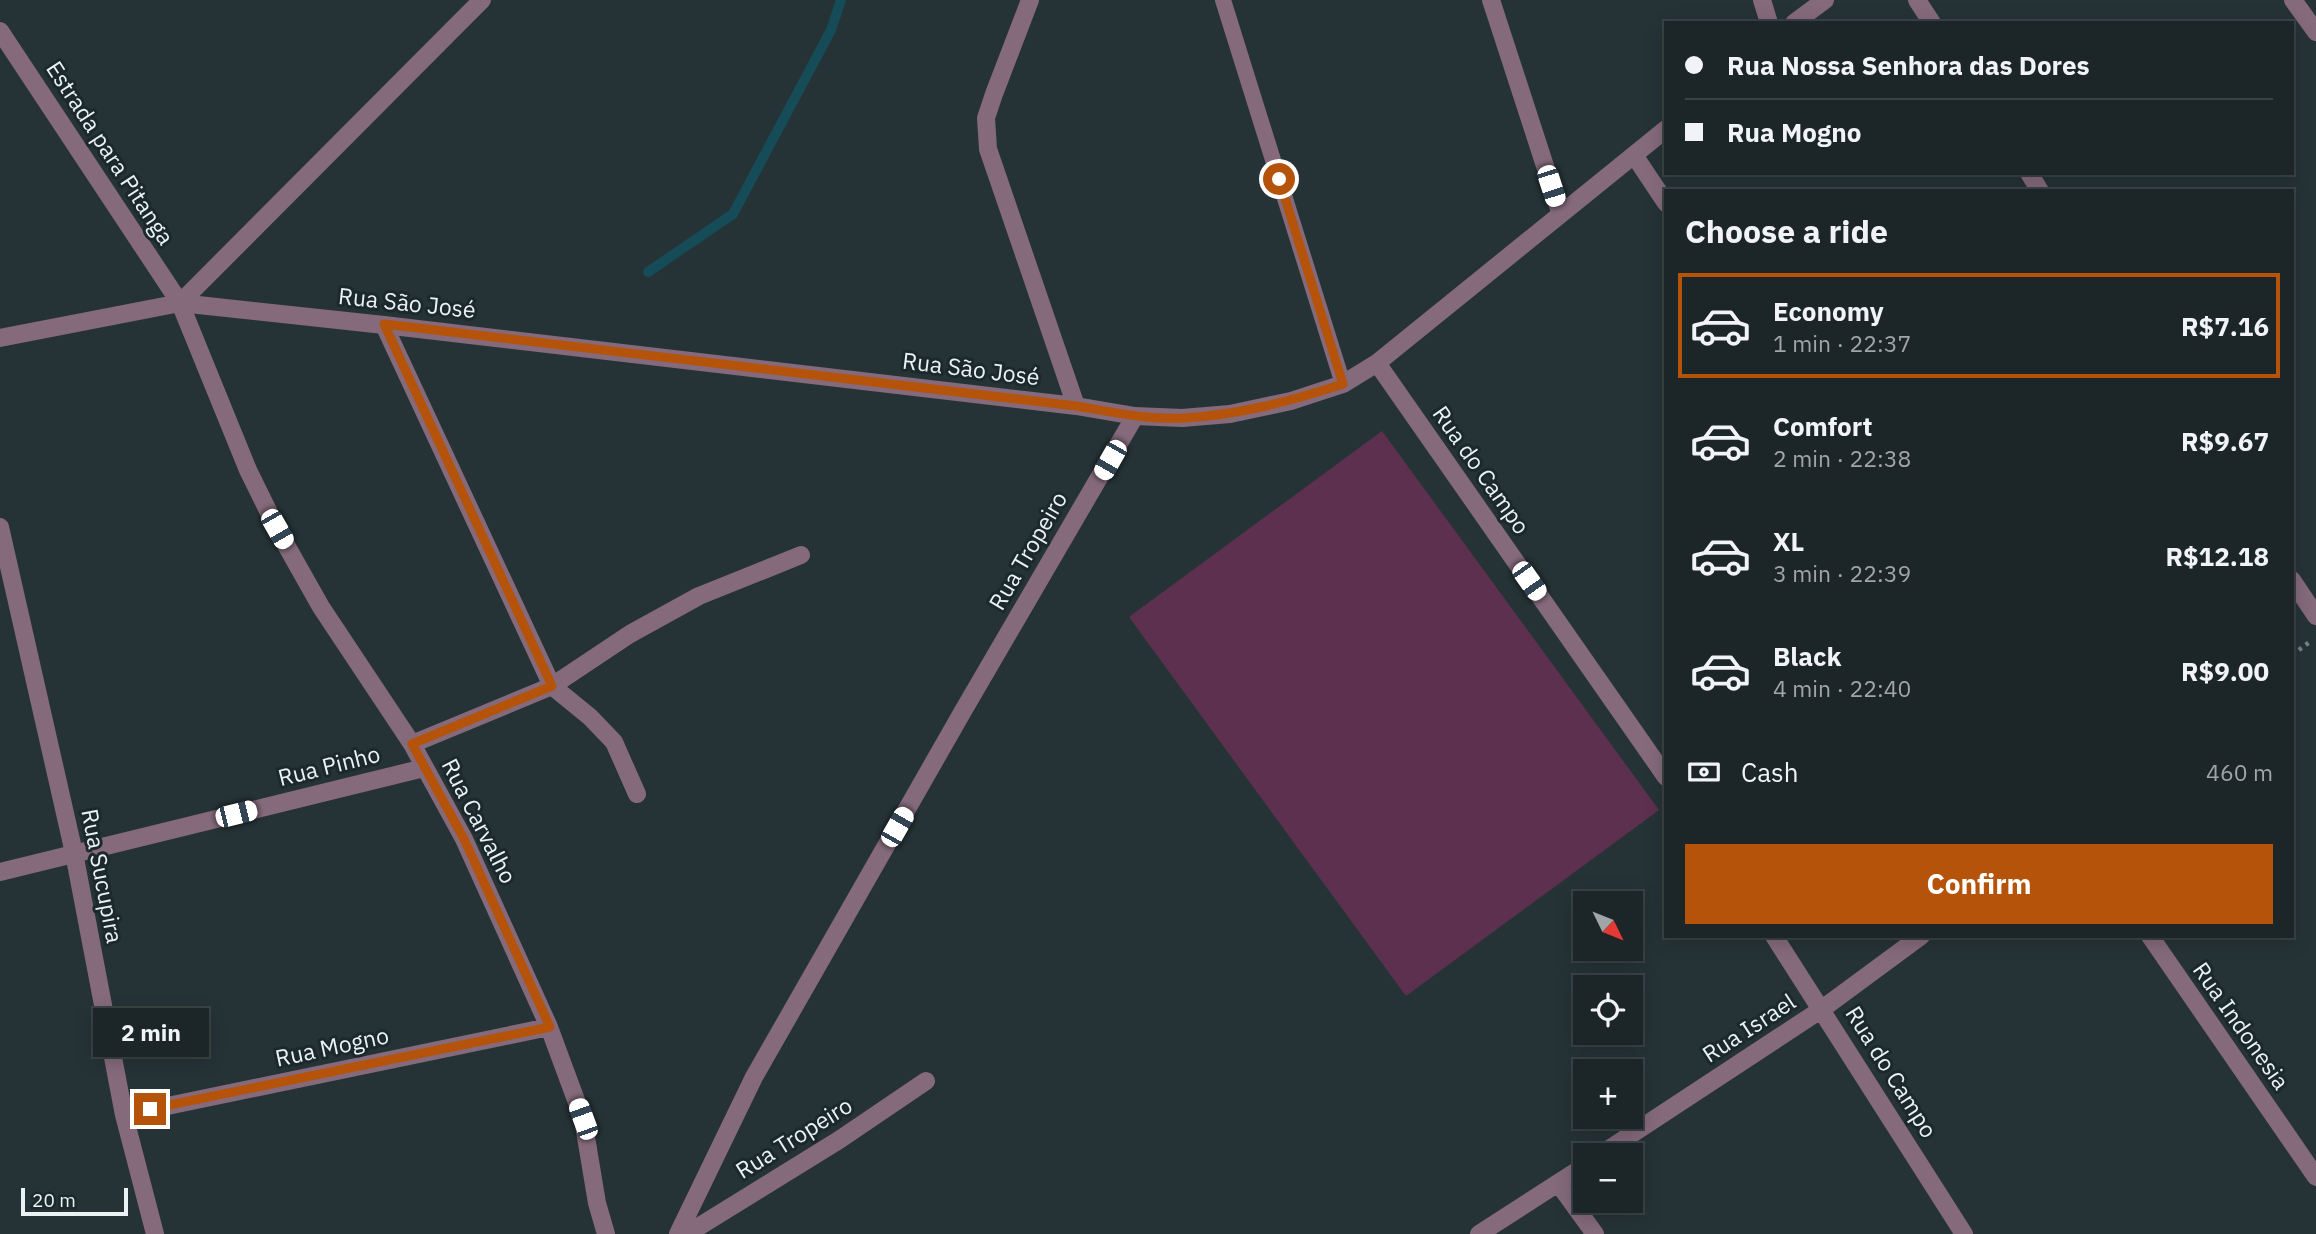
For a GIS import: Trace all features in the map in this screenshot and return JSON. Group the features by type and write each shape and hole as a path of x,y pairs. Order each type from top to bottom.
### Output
{"street":[{"path":"180,303 482,0"},
{"path":"1030,0 986,118 988,149 1076,406"},
{"path":"1491,0 1560,212"},
{"path":"1762,0 1768,21"},
{"path":"1797,21 1825,0"},
{"path":"1917,0 1931,21"},
{"path":"2293,0 2316,32"},
{"name":"Estrada para Pitanga","path":"0,31 180,303"},
{"name":"Rua São José","path":"0,338 180,303 384,324 1076,406 1135,416 1182,418 1230,414 1291,401 1343,384 1377,363 1664,130"},
{"path":"1634,155 1664,200"},
{"name":"Rua Carvalho","path":"180,303 248,471 277,529 321,607 412,744 464,839 550,1027 583,1119 597,1203 606,1234"},
{"path":"384,324 552,686 590,717 614,742 637,794"},
{"name":"Rua do Campo","path":"1377,363 1664,774"},
{"name":"Rua Tropeiro","path":"678,1234 754,1077 963,710 1135,416"},
{"name":"Rua Sucupira","path":"0,527 74,853 124,1115 155,1234"},
{"path":"412,744 552,686 630,634 699,596 801,555"},
{"path":"2294,583 2316,616"},
{"name":"Rua Pinho","path":"0,872 424,768"},
{"name":"Rua do Campo","path":"1775,938 1964,1234"},
{"name":"Rua Israel","path":"1618,1143 1822,1009 1918,938"},
{"name":"Rua Indonesia","path":"2151,938 2316,1177"},
{"name":"Rua Mogno","path":"124,1115 550,1027"},
{"name":"Rua Tropeiro","path":"687,1234 839,1140 926,1081"},
{"path":"1479,1234 1573,1173"},
{"path":"1558,1183 1595,1234"}],"lane":[{"path":"1223,0 1343,384"}],"path":[{"path":"2294,654 2316,637"}],"shaded area":[{"path":"1382,431 1659,810 1406,996 1129,617"}],"waterway":[{"path":"648,272 733,214 831,30 841,0"}],"route":[{"path":"150,1109 550,1027 464,839 412,744 552,686 384,324 1076,406 1135,416 1182,418 1230,414 1291,401 1343,384 1279,179"}]}
